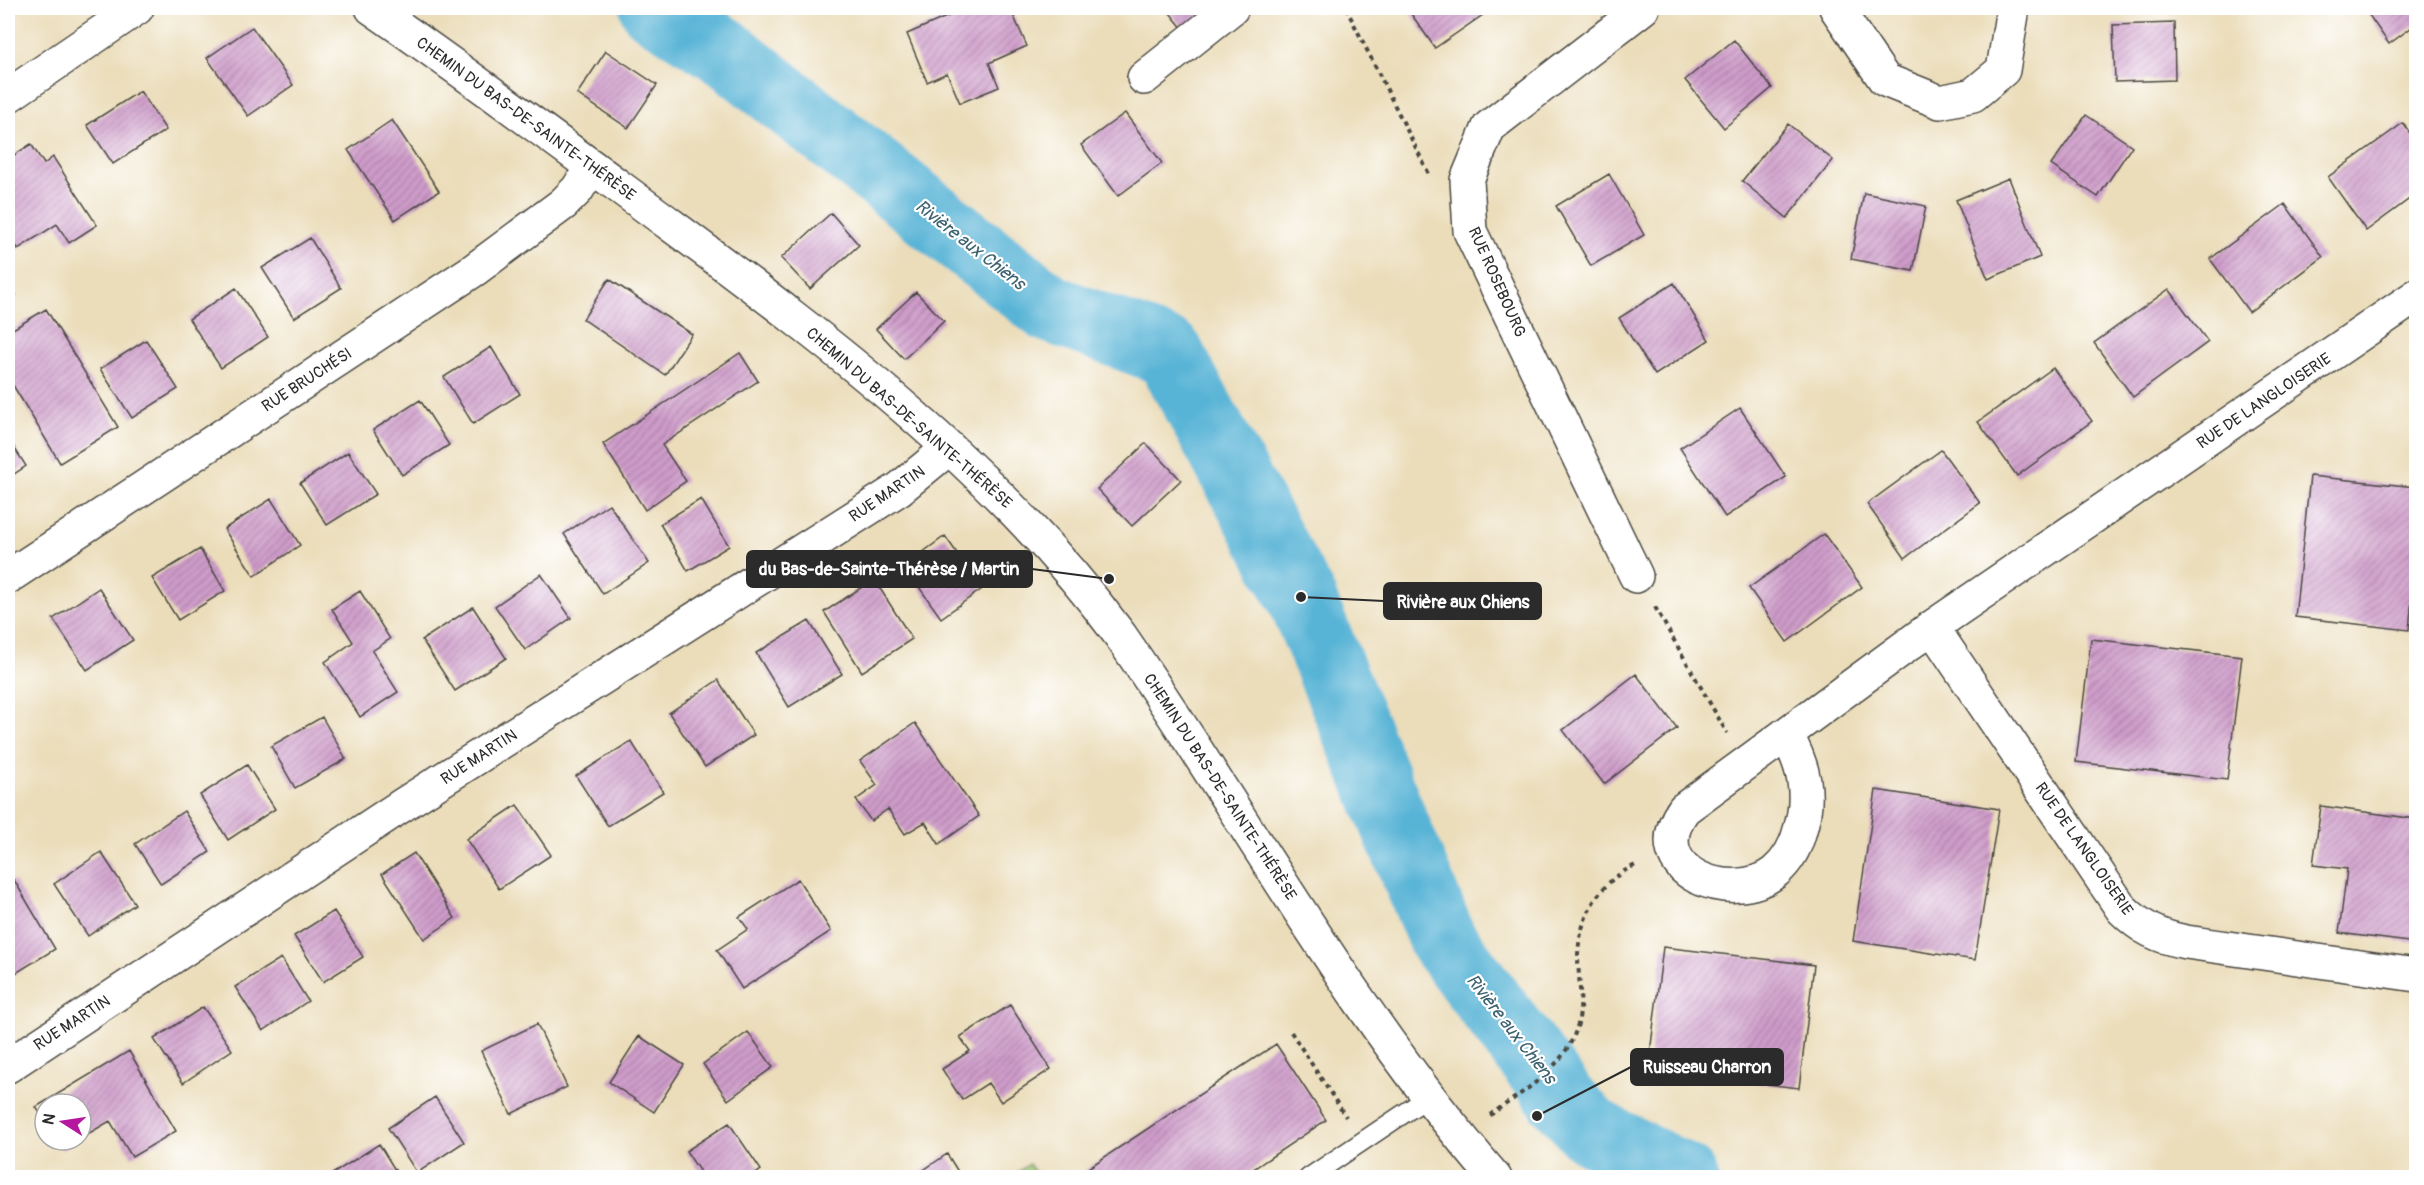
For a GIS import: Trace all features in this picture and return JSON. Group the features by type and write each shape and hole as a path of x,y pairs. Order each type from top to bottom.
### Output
{"street":[{"path":"8,96 137,8"},
{"name":"CHEMIN DU BAS-DE-SAINTE-THÉRÈSE","path":"372,8 592,166 800,323 949,448 1030,525 1106,616 1337,966 1460,1137 1495,1178"},
{"path":"1144,78 1232,8"},
{"name":"RUE ROSEBOURG","path":"1643,8 1489,127 1467,180 1470,231 1643,587"},
{"path":"1836,8 1885,80 1940,102 1973,95 2003,70 2013,8"},
{"name":"RUE BRUCHÉSI","path":"8,577 474,270 563,204 577,190 592,166"},
{"name":"RUE DE LANGLOISERIE","path":"1786,734 1804,771 1806,796 1797,843 1786,861 1773,874 1734,885 1706,881 1689,873 1679,865 1672,852 1670,839 1675,821 1684,809 1786,734 1932,627 2416,296"},
{"name":"RUE MARTIN","path":"8,1065 405,804 899,489 949,448"},
{"name":"RUE DE LANGLOISERIE","path":"1932,627 2122,909 2141,927 2166,938 2186,942 2416,975"}],"lane":[{"path":"1308,1178 1430,1096"}],"path":[{"path":"1346,8 1429,174 1436,183"},
{"path":"1643,587 1731,739"},
{"path":"1482,1121 1516,1097 1552,1068 1564,1055 1576,1033 1580,1013 1578,955 1581,932 1588,910 1606,884 1638,864"},
{"path":"1291,1032 1349,1122"}],"green space":[{"path":"1029,1164 1038,1177 1011,1177"}],"building":[{"path":"967,8 1010,8 1027,46 989,63 999,87 960,103 947,73 927,82 907,34"},
{"path":"1166,8 1211,8 1183,29"},
{"path":"1407,8 1484,8 1487,12 1435,48"},
{"path":"2364,8 2416,8 2416,24 2389,44"},
{"path":"2174,23 2175,80 2115,82 2113,25"},
{"path":"252,27 293,85 248,116 207,58"},
{"path":"1734,40 1772,88 1724,128 1685,80"},
{"path":"606,51 657,85 628,128 577,94"},
{"path":"140,91 166,130 113,164 87,125"},
{"path":"1125,113 1162,163 1118,196 1081,145"},
{"path":"2086,115 2132,146 2098,197 2051,165"},
{"path":"392,120 439,191 395,220 348,150"},
{"path":"2403,123 2416,142 2416,194 2366,231 2328,177"},
{"path":"1788,124 1833,160 1787,218 1742,181"},
{"path":"31,144 44,164 53,157 97,225 69,243 57,224 18,249 8,233 8,159"},
{"path":"1609,174 1644,235 1591,266 1556,206"},
{"path":"2009,178 2040,257 1988,279 1956,200"},
{"path":"1864,193 1926,206 1913,271 1851,259"},
{"path":"2285,204 2323,257 2249,312 2210,259"},
{"path":"831,213 859,245 810,289 781,258"},
{"path":"310,238 341,288 294,318 262,268"},
{"path":"609,279 692,334 665,375 583,319"},
{"path":"8,282 16,295 8,300"},
{"path":"1674,283 1709,340 1655,375 1619,318"},
{"path":"236,288 268,337 221,368 189,319"},
{"path":"2169,289 2208,342 2133,397 2094,343"},
{"path":"916,292 944,321 904,359 876,329"},
{"path":"46,309 118,427 60,463 8,377 8,332"},
{"path":"146,340 178,389 132,418 100,369"},
{"path":"491,347 520,394 473,424 444,377"},
{"path":"740,353 758,381 662,445 686,481 645,510 603,444"},
{"path":"2053,368 2092,421 2017,476 1978,422"},
{"path":"420,400 449,445 402,475 373,430"},
{"path":"1740,408 1786,477 1725,517 1680,448"},
{"path":"8,438 26,466 8,478"},
{"path":"1146,443 1181,480 1132,526 1097,489"},
{"path":"1941,450 1980,503 1905,558 1867,504"},
{"path":"348,452 376,494 327,525 300,483"},
{"path":"2310,476 2416,487 2416,556 2409,630 2295,617"},
{"path":"271,499 300,545 254,576 224,529"},
{"path":"701,499 729,546 688,571 660,524"},
{"path":"609,504 649,563 603,594 564,534"},
{"path":"1824,534 1862,587 1787,642 1749,588"},
{"path":"945,536 982,589 941,618 904,566"},
{"path":"200,549 225,591 178,620 152,578"},
{"path":"541,574 571,618 525,650 495,606"},
{"path":"874,579 912,639 862,672 824,612"},
{"path":"99,588 133,640 87,670 53,619"},
{"path":"360,591 390,639 372,651 398,692 360,717 325,662 353,642 332,609"},
{"path":"473,607 506,658 455,691 422,640"},
{"path":"809,621 842,674 789,707 756,653"},
{"path":"2091,639 2242,656 2227,780 2076,762"},
{"path":"1636,674 1677,728 1604,784 1563,730"},
{"path":"718,680 754,735 705,767 669,713"},
{"path":"322,717 346,759 295,788 271,746"},
{"path":"915,723 979,816 939,844 925,822 905,834 888,809 871,821 856,800 877,785 860,761"},
{"path":"631,741 663,792 608,826 576,776"},
{"path":"247,765 275,809 228,840 200,795"},
{"path":"1876,790 1999,809 1975,960 1853,941"},
{"path":"517,805 551,855 499,889 466,839"},
{"path":"2321,806 2416,819 2416,943 2339,933 2347,869 2313,865"},
{"path":"184,811 210,852 161,884 135,844"},
{"path":"101,852 135,904 88,936 54,884"},
{"path":"414,853 455,918 424,939 382,874"},
{"path":"798,879 831,931 742,989 717,950 748,929 739,917"},
{"path":"14,880 55,949 8,978 8,884"},
{"path":"334,911 363,957 323,982 294,936"},
{"path":"1663,947 1814,965 1799,1088 1648,1070"},
{"path":"281,958 308,1001 263,1031 235,987"},
{"path":"1010,1005 1051,1069 1001,1102 988,1083 962,1100 942,1069 970,1051 960,1037"},
{"path":"203,1007 232,1050 183,1083 154,1039"},
{"path":"537,1024 567,1087 511,1114 481,1051"},
{"path":"748,1032 773,1067 728,1100 703,1064"},
{"path":"639,1036 684,1065 654,1112 609,1082"},
{"path":"1276,1044 1326,1120 1240,1178 1090,1178 1085,1170"},
{"path":"129,1051 176,1131 132,1157 110,1121 93,1131 93,1092 61,1092"},
{"path":"435,1097 464,1142 417,1173 388,1128"},
{"path":"729,1123 761,1170 750,1178 704,1178 686,1151"},
{"path":"379,1144 400,1178 326,1178"},
{"path":"947,1154 962,1178 912,1178"}],"waterway":[{"name":"Rivière aux Chiens","path":"654,8 724,51 1049,308 1169,353 1301,597 1443,941 1563,1100 1590,1130 1684,1178"},
{"path":"1537,1116 1563,1100"}],"place":[{"name":"du Bas-de-Sainte-Thérèse / Martin","path":"1109,579"},
{"name":"Rivière aux Chiens","path":"1301,597"},
{"name":"Ruisseau Charron","path":"1537,1116"}]}
